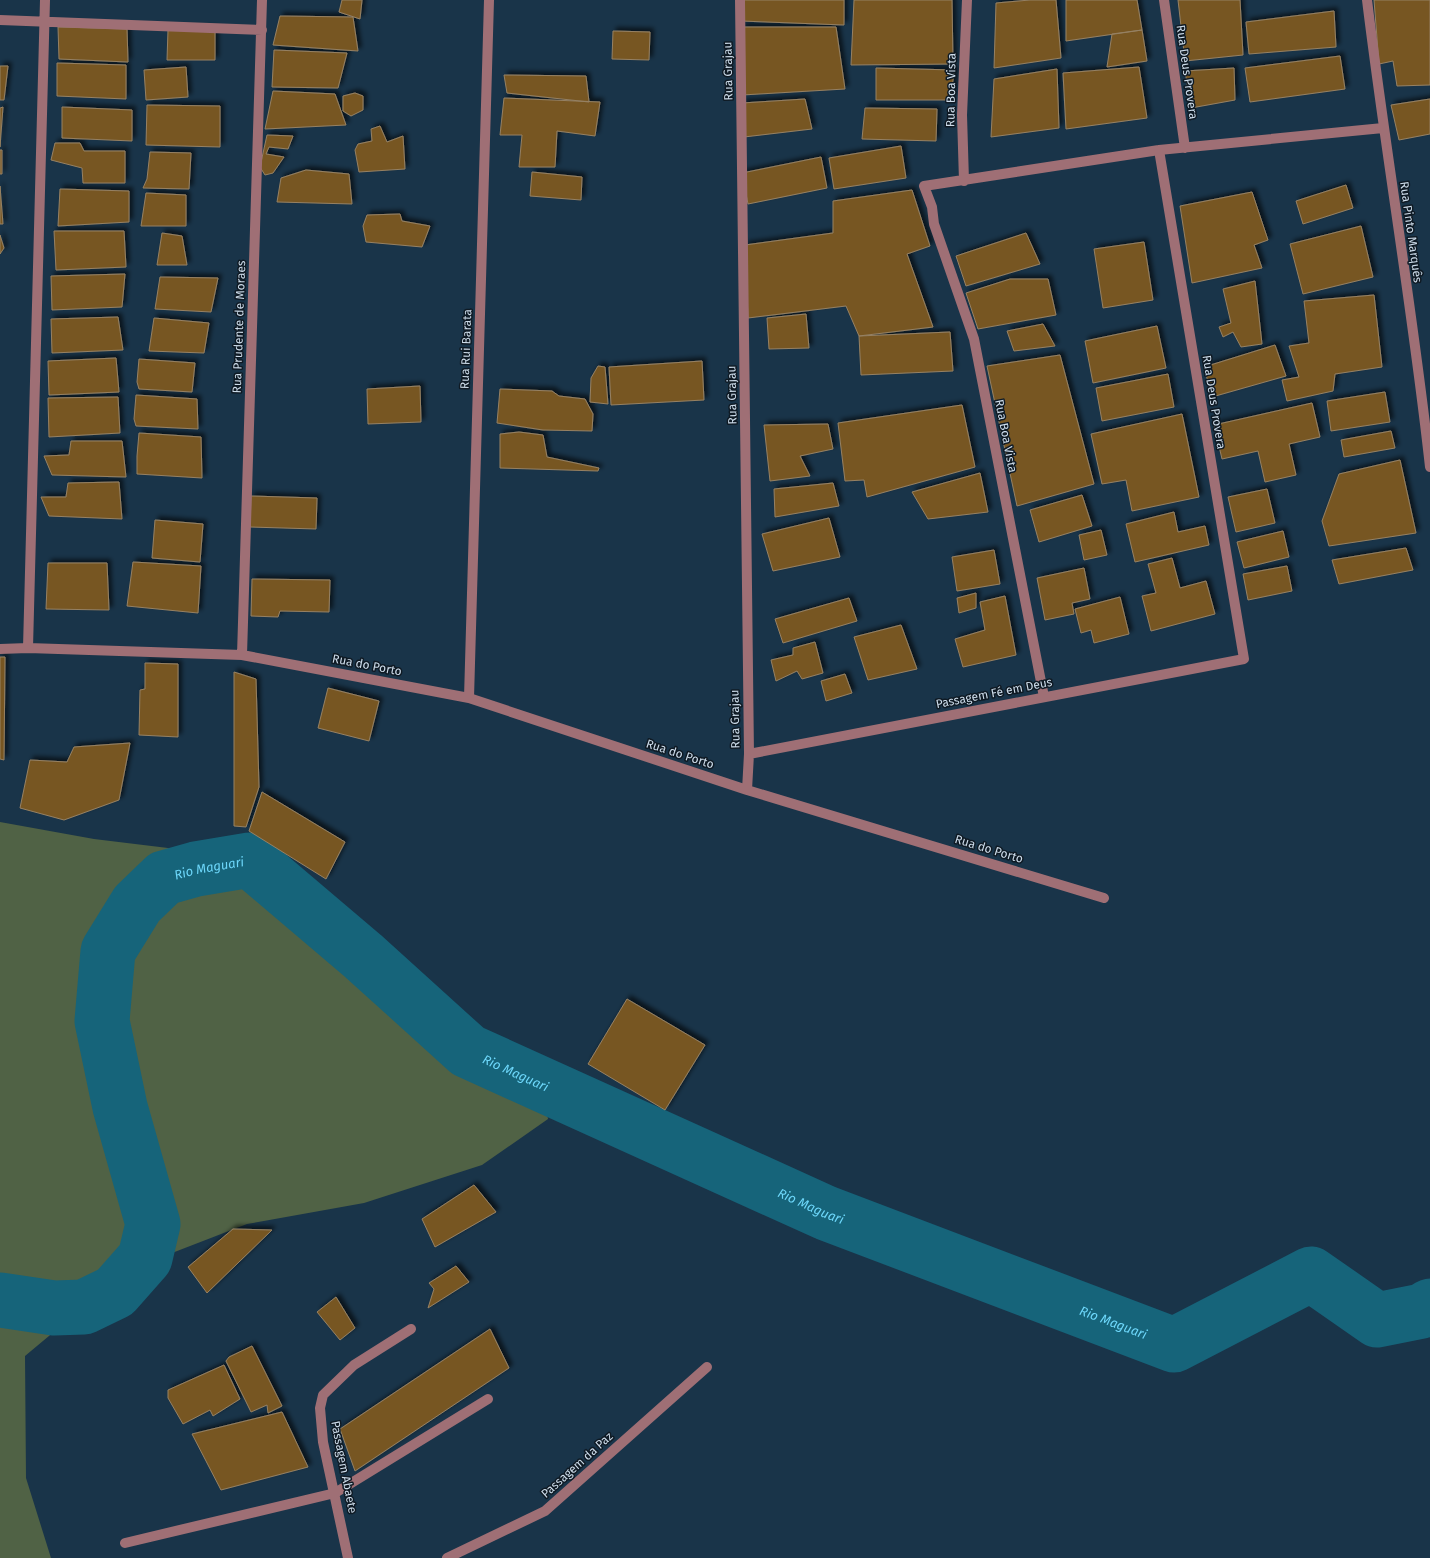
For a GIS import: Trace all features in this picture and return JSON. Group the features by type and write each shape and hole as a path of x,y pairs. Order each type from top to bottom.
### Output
{"street":[{"path":"28,648 45,0"},
{"name":"Rua Prudente de Moraes","path":"242,655 262,0"},
{"name":"Rua Rui Barata","path":"470,698 489,0"},
{"name":"Rua Grajau","path":"740,0 749,754 747,790"},
{"name":"Rua Boa Vista","path":"967,0 962,115 964,181 924,186 932,207 934,224 974,339 1044,697"},
{"name":"Rua Deus Provera","path":"1164,0 1185,148"},
{"name":"Rua Pinto Marquês","path":"1367,0 1383,128 1423,406 1430,467"},
{"path":"0,20 262,30"},
{"path":"964,181 1159,150 1383,128"},
{"name":"Rua Deus Provera","path":"1159,150 1244,659"},
{"name":"Rua do Porto","path":"0,649 28,648 242,655 470,698 747,790 1104,898"},
{"name":"Passagem Fé em Deus","path":"749,754 1244,659"},
{"name":"Passagem Abaete","path":"348,1558 323,1442 320,1408 323,1395 354,1365 411,1330"},
{"name":"Passagem da Paz","path":"448,1558 545,1511 707,1367"},
{"path":"125,1543 335,1493 488,1399"}],"green space":[{"path":"0,822 94,839 168,848 253,877 360,945 455,1014 541,1073 548,1119 482,1165 364,1203 247,1224 128,1270 25,1356 26,1478 51,1558 0,1558"}],"building":[{"path":"342,0 362,0 360,19 339,12"},
{"path":"741,0 844,0 844,25 741,21"},
{"path":"854,0 952,0 953,64 851,65"},
{"path":"1030,0 1056,0 1061,58 994,68 996,3"},
{"path":"1066,0 1137,0 1142,30 1066,41"},
{"path":"1178,0 1240,0 1243,55 1185,61"},
{"path":"1374,0 1430,0 1430,85 1397,86 1393,61 1379,64"},
{"path":"1334,11 1336,47 1249,54 1246,22"},
{"path":"280,16 353,17 358,51 273,45"},
{"path":"58,27 127,29 128,62 59,59"},
{"path":"742,27 836,27 845,89 742,95"},
{"path":"168,30 215,30 215,60 167,60"},
{"path":"1142,30 1147,61 1107,67 1112,34"},
{"path":"613,31 650,32 649,60 612,59"},
{"path":"274,50 347,53 338,88 272,87"},
{"path":"1340,56 1345,89 1250,102 1245,68"},
{"path":"57,63 126,65 126,99 57,96"},
{"path":"0,66 8,66 4,100 0,100"},
{"path":"186,67 188,97 146,100 144,70"},
{"path":"1139,67 1147,118 1066,129 1063,73"},
{"path":"876,68 954,70 951,100 876,100"},
{"path":"1234,68 1235,100 1191,108 1185,71"},
{"path":"1057,69 1059,128 991,137 994,79"},
{"path":"504,75 586,76 589,102 507,93"},
{"path":"273,91 335,94 346,125 265,129"},
{"path":"355,93 363,96 363,110 351,116 343,111 343,96"},
{"path":"504,98 600,102 595,136 557,131 555,167 519,167 522,135 500,135"},
{"path":"805,99 812,129 744,137 742,103"},
{"path":"1430,99 1430,134 1399,140 1391,105"},
{"path":"147,105 220,106 220,147 146,145"},
{"path":"3,107 0,147 0,108"},
{"path":"62,107 132,110 132,141 62,138"},
{"path":"865,108 937,109 936,141 862,139"},
{"path":"380,126 387,142 403,136 405,169 359,172 355,150 358,144 372,141 371,129"},
{"path":"267,135 293,136 288,149 269,147 266,154 284,157 273,173 265,175 260,167"},
{"path":"55,143 80,143 84,151 125,151 125,183 83,183 82,168 51,160"},
{"path":"901,146 906,178 834,189 829,158"},
{"path":"0,150 2,150 2,174 0,174"},
{"path":"150,152 191,153 189,189 143,188 147,179"},
{"path":"821,157 827,188 748,204 742,173"},
{"path":"306,170 349,174 352,204 277,202 281,178"},
{"path":"532,172 582,177 581,200 530,196"},
{"path":"1346,185 1353,208 1303,224 1296,201"},
{"path":"0,186 3,224 0,224"},
{"path":"60,189 129,191 129,222 58,226"},
{"path":"912,190 930,246 907,254 933,327 859,336 846,306 748,318 745,245 833,233 833,201"},
{"path":"1252,192 1268,240 1254,245 1262,268 1192,283 1180,206"},
{"path":"146,193 186,195 186,226 141,226"},
{"path":"400,214 402,221 430,226 422,247 366,242 363,226 367,215"},
{"path":"1361,226 1373,277 1303,294 1290,244"},
{"path":"54,231 124,231 126,267 56,270"},
{"path":"162,233 182,236 187,265 157,265"},
{"path":"1026,233 1040,264 966,286 956,256"},
{"path":"0,235 4,248 0,254"},
{"path":"1144,242 1153,300 1103,308 1094,249"},
{"path":"125,274 122,307 52,310 51,276"},
{"path":"160,277 218,278 211,312 155,309"},
{"path":"1010,279 1048,279 1056,315 978,329 966,293"},
{"path":"1255,281 1262,344 1241,347 1233,332 1223,337 1219,327 1231,323 1223,289"},
{"path":"1374,295 1382,367 1335,374 1333,391 1287,401 1282,380 1299,377 1289,346 1309,343 1304,301"},
{"path":"806,314 809,348 769,349 767,318"},
{"path":"118,317 123,350 52,353 51,319"},
{"path":"154,318 209,323 204,353 149,351"},
{"path":"1043,324 1055,346 1014,351 1007,331"},
{"path":"1157,326 1166,368 1093,383 1085,341"},
{"path":"950,332 953,371 861,375 859,336"},
{"path":"1275,345 1286,376 1212,397 1204,367"},
{"path":"1060,355 1094,484 1017,506 987,366"},
{"path":"116,358 119,392 49,395 48,361"},
{"path":"139,359 195,363 192,392 139,389 137,382"},
{"path":"702,361 704,400 611,405 609,367"},
{"path":"598,366 605,367 608,404 590,402 591,378"},
{"path":"1168,374 1174,407 1102,421 1096,388"},
{"path":"420,386 421,422 368,424 367,389"},
{"path":"500,389 552,391 559,396 585,399 593,414 592,431 543,430 497,423"},
{"path":"1385,392 1390,422 1331,431 1327,401"},
{"path":"136,395 197,399 198,429 136,426 134,419"},
{"path":"118,397 120,433 49,437 48,398"},
{"path":"1312,403 1320,437 1289,444 1296,475 1265,482 1258,451 1222,459 1214,425"},
{"path":"962,405 975,467 867,497 864,480 845,481 838,423"},
{"path":"1182,414 1199,497 1132,511 1126,480 1102,484 1091,434"},
{"path":"828,424 833,449 800,456 810,476 770,481 764,425"},
{"path":"1391,431 1395,448 1344,457 1341,440"},
{"path":"519,432 543,435 547,457 599,468 598,471 500,468 500,434"},
{"path":"139,433 201,437 202,478 137,474"},
{"path":"71,441 122,441 126,477 52,475 44,456 69,455"},
{"path":"1400,460 1416,533 1329,546 1322,521 1339,474"},
{"path":"980,473 988,512 928,519 912,492"},
{"path":"119,482 122,519 49,516 41,497 66,497 68,483"},
{"path":"833,483 839,506 775,517 774,489"},
{"path":"1267,489 1275,523 1236,532 1228,497"},
{"path":"1082,495 1092,526 1039,542 1030,510"},
{"path":"251,496 317,498 316,529 250,527"},
{"path":"1174,512 1178,532 1205,526 1209,545 1135,562 1126,524"},
{"path":"829,518 840,557 773,571 762,534"},
{"path":"155,520 203,524 200,562 152,558"},
{"path":"1101,530 1107,555 1084,560 1079,535"},
{"path":"1283,531 1289,557 1244,568 1237,542"},
{"path":"1406,548 1413,570 1339,584 1332,560"},
{"path":"994,550 1000,584 957,591 952,557"},
{"path":"1172,558 1180,588 1206,581 1215,614 1151,631 1142,596 1156,593 1148,564"},
{"path":"133,562 201,566 198,613 127,606"},
{"path":"48,563 107,563 109,610 46,609"},
{"path":"1287,566 1292,591 1248,600 1243,574"},
{"path":"1084,568 1090,599 1072,603 1074,614 1045,620 1037,578"},
{"path":"252,579 330,580 329,612 280,611 278,617 251,616"},
{"path":"976,593 976,608 959,613 957,598"},
{"path":"1005,596 1016,655 963,667 955,639 985,630 980,602"},
{"path":"1120,597 1129,634 1094,643 1091,630 1081,633 1075,609"},
{"path":"849,598 857,621 783,643 775,619"},
{"path":"901,625 917,669 868,680 854,637"},
{"path":"815,642 823,673 802,679 797,671 776,681 771,660 793,655 793,648"},
{"path":"0,657 5,657 4,760 0,759"},
{"path":"145,663 178,664 178,737 139,735 140,690 145,689"},
{"path":"234,672 256,679 259,787 246,827 234,826"},
{"path":"845,674 852,693 826,701 821,681"},
{"path":"328,688 379,701 369,741 318,728"},
{"path":"130,743 119,800 64,820 20,808 30,760 67,762 74,747"},
{"path":"262,792 345,842 326,879 249,831"},
{"path":"627,999 705,1045 665,1110 588,1064"},
{"path":"474,1185 496,1212 435,1247 422,1219"},
{"path":"233,1229 272,1230 207,1293 188,1267"},
{"path":"456,1266 469,1282 428,1308 434,1289 429,1283"},
{"path":"336,1297 355,1328 340,1340 317,1312"},
{"path":"490,1329 509,1368 355,1471 340,1429"},
{"path":"252,1346 282,1406 268,1413 267,1405 251,1412 226,1361 229,1357"},
{"path":"224,1365 240,1399 213,1416 210,1410 183,1424 168,1398 168,1390"},
{"path":"282,1412 308,1467 221,1490 192,1434"}],"waterway":[{"name":"Rio Maguari","path":"0,1300 54,1308 84,1307 115,1292 145,1258 153,1224 120,1107 102,1021 108,951 137,904 164,878 196,869 250,860 363,956 468,1051 826,1213 1174,1345 1311,1274 1377,1320 1422,1311 1430,1306"}]}
